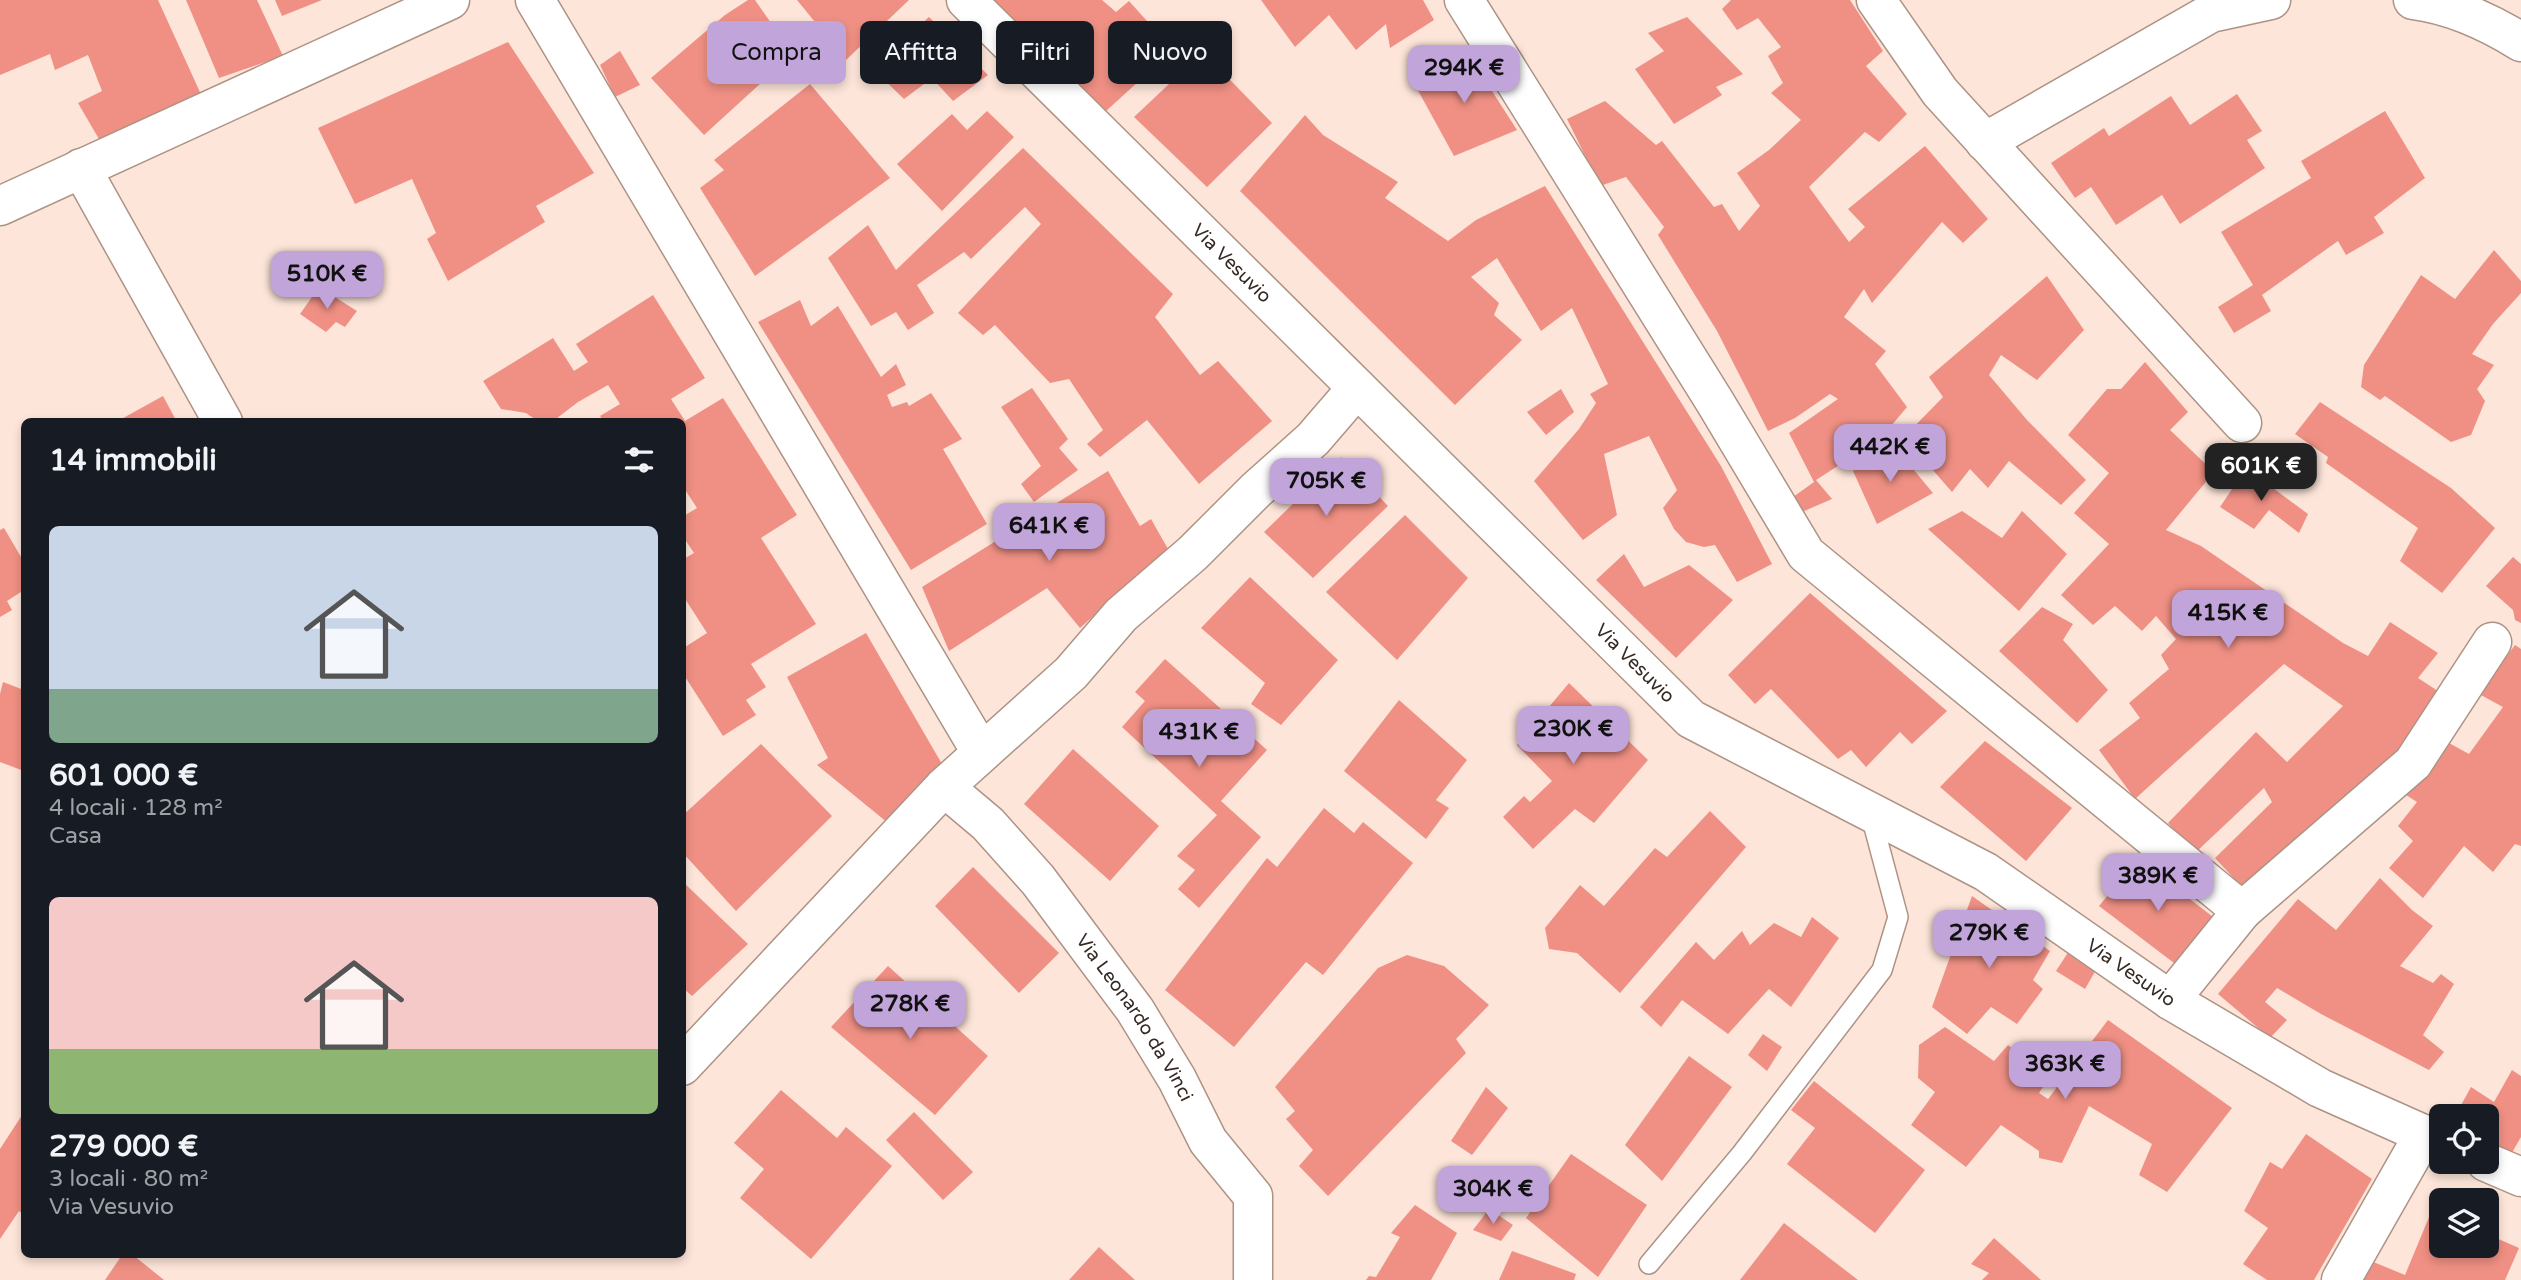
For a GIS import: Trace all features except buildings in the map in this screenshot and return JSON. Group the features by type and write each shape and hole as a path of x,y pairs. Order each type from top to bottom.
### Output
{"street":[{"path":"0,206 450,0"},
{"path":"535,0 981,752"},
{"name":"Via Vesuvio","path":"966,0 1691,719 1986,872 2170,1000 2319,1088 2429,1136"},
{"path":"1464,0 1715,402 1806,554 2242,911"},
{"path":"1875,0 1940,92 2242,423"},
{"path":"1985,142 2211,13 2271,0"},
{"path":"2413,0 2436,3 2492,24 2521,42"},
{"path":"81,169 221,418"},
{"path":"686,1062 944,787 1071,673 1121,614 1193,553 1256,490 1313,439 1357,388"},
{"path":"2170,1000 2242,911 2413,763 2492,642"},
{"name":"Via Leonardo da Vinci","path":"944,787 988,824 1038,880 1135,1010 1177,1079 1208,1141 1253,1196 1253,1280"},
{"path":"2341,1280 2429,1144"},
{"path":"2499,1168 2521,1177"}],"lane":[{"path":"1649,1264 1741,1153 1882,970 1898,916 1870,811"}]}
